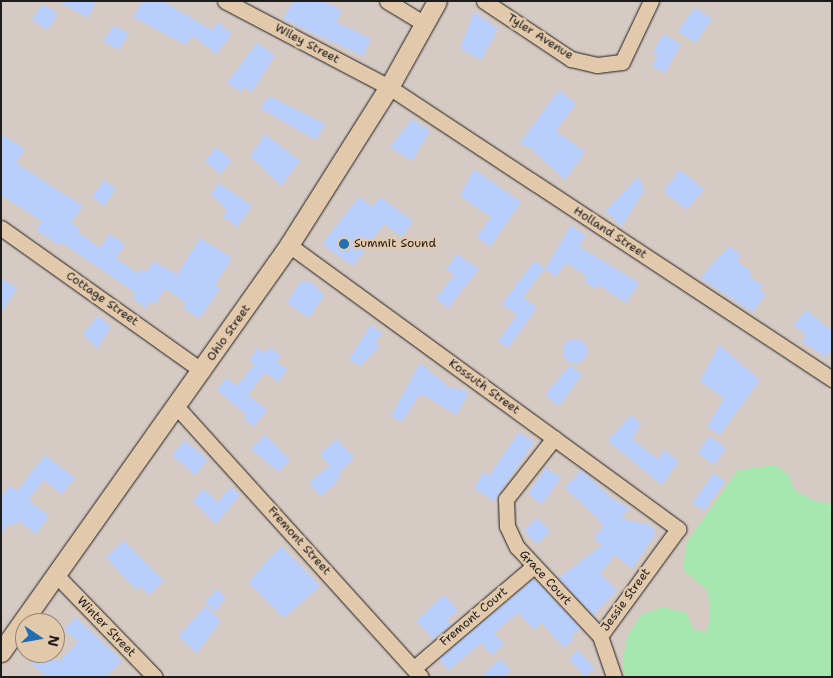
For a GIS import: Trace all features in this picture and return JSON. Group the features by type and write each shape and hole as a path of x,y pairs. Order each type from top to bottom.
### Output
{"street":[{"name":"Wiley Street","path":"225,1 389,87"},
{"path":"387,1 425,24"},
{"name":"Ohio Street","path":"1,652 58,576 290,245 389,87 437,1"},
{"name":"Tyler Avenue","path":"484,1 571,59 597,65 622,62 651,1"},
{"name":"Holland Street","path":"389,87 832,378"},
{"name":"Cottage Street","path":"1,228 202,371"},
{"name":"Kossuth Street","path":"290,245 678,529"},
{"name":"Fremont Street","path":"176,406 417,672"},
{"name":"Grace Court","path":"554,438 506,499 507,526 534,566 600,636"},
{"name":"Jessie Street","path":"614,677 600,636 678,529"},
{"name":"Fremont Court","path":"417,672 534,566"},
{"name":"Winter Street","path":"58,576 155,677"}],"green space":[{"path":"776,465 789,475 795,490 815,501 832,504 832,677 625,677 623,657 628,635 642,614 663,607 686,612 693,629 706,633 710,619 708,591 683,570 686,543 738,470"}],"building":[{"path":"59,1 97,1 87,18"},
{"path":"143,1 163,1 212,30 218,22 232,34 216,54 192,35 186,45 133,17"},
{"path":"293,1 323,1 342,10 336,22 371,39 363,56 283,19"},
{"path":"43,4 58,14 47,30 32,19"},
{"path":"695,7 712,19 695,43 678,31"},
{"path":"474,12 498,29 481,60 460,48"},
{"path":"114,25 129,34 118,50 103,41"},
{"path":"663,34 681,44 665,73 652,66 658,55 653,53"},
{"path":"257,43 275,55 252,92 245,87 241,92 227,83"},
{"path":"559,90 576,104 556,131 585,152 565,180 529,147 519,144"},
{"path":"269,96 325,124 316,140 260,108"},
{"path":"412,119 430,131 412,161 390,147"},
{"path":"1,134 25,149 16,163 83,206 71,223 80,229 78,232 100,248 110,234 125,245 116,258 139,274 142,269 146,272 154,261 177,275 200,238 232,258 215,285 220,289 202,315 198,318 183,308 186,303 165,288 155,304 150,301 146,308 133,299 136,293 61,242 59,245 36,230 42,221 1,195"},
{"path":"265,134 300,161 281,186 250,156"},
{"path":"216,147 232,160 220,174 205,161"},
{"path":"474,169 521,202 490,247 477,237 491,217 460,196"},
{"path":"680,170 704,189 687,210 663,191"},
{"path":"639,176 644,191 622,226 605,211"},
{"path":"104,180 116,189 104,206 92,197"},
{"path":"219,183 252,206 237,227 223,216 227,210 211,194"},
{"path":"359,197 373,207 380,197 413,221 402,237 384,224 353,266 322,244"},
{"path":"571,225 586,236 579,246 639,283 626,303 599,285 596,289 584,281 587,276 566,263 556,277 545,269"},
{"path":"729,246 741,255 737,261 752,272 749,276 763,286 760,290 766,294 753,312 700,278"},
{"path":"457,254 479,269 448,308 436,299 454,275 446,269"},
{"path":"534,261 545,268 523,297 537,308 508,348 498,341 517,315 502,304"},
{"path":"1,278 17,288 1,313"},
{"path":"301,281 311,281 324,296 309,318 287,303"},
{"path":"806,310 832,331 832,350 826,357 801,341 806,335 794,325"},
{"path":"98,316 111,327 97,349 83,334"},
{"path":"371,325 382,333 375,343 380,346 360,366 349,359"},
{"path":"575,339 580,340 586,346 586,356 580,362 575,363 570,362 564,356 563,351 564,346 570,340"},
{"path":"719,345 760,380 720,435 707,427 724,398 700,381"},
{"path":"270,347 281,356 277,362 287,370 278,382 265,372 248,395 267,410 254,427 244,419 247,415 217,390 226,378 237,386 255,364 249,360 258,348 265,354"},
{"path":"420,363 450,388 464,389 468,395 456,415 424,395 419,395 402,422 391,416"},
{"path":"570,365 582,375 559,406 545,395"},
{"path":"631,415 641,424 632,439 658,459 664,450 679,461 662,485 608,441"},
{"path":"519,432 534,442 494,501 474,488 484,472 489,476"},
{"path":"265,435 290,460 279,472 251,449"},
{"path":"709,436 726,448 714,465 698,453"},
{"path":"337,439 354,458 338,474 320,454"},
{"path":"185,440 208,460 195,475 172,455"},
{"path":"45,455 75,478 62,494 44,480 28,500 49,516 36,534 19,521 15,526 10,523 1,534 1,497 10,486 17,491"},
{"path":"329,465 341,477 321,496 309,483"},
{"path":"546,468 561,478 542,504 528,494"},
{"path":"581,470 614,500 629,508 621,519 651,525 656,533 632,569 615,555 600,574 617,590 593,615 559,578 602,545 594,538 603,527 599,519 565,488"},
{"path":"714,473 725,482 704,511 692,503"},
{"path":"230,487 240,495 216,524 193,501 203,489 218,502"},
{"path":"537,518 550,531 537,544 524,531"},
{"path":"124,541 164,581 149,595 140,586 136,590 106,557"},
{"path":"281,546 320,586 284,618 248,582"},
{"path":"534,579 580,628 571,636 574,639 564,648 542,623 534,630 518,612 494,633 504,644 492,655 481,643 449,670 439,659"},
{"path":"217,589 226,598 215,611 205,602"},
{"path":"444,595 458,610 447,620 451,624 433,639 416,621"},
{"path":"206,606 221,621 197,653 178,636"},
{"path":"76,617 122,661 106,677 46,677 31,663 65,663 65,656 78,642 65,628"},
{"path":"578,650 595,668 585,676 569,659"},
{"path":"500,659 511,670 504,677 481,677"}],"place":[{"name":"Summit Sound","path":"344,244"}]}
